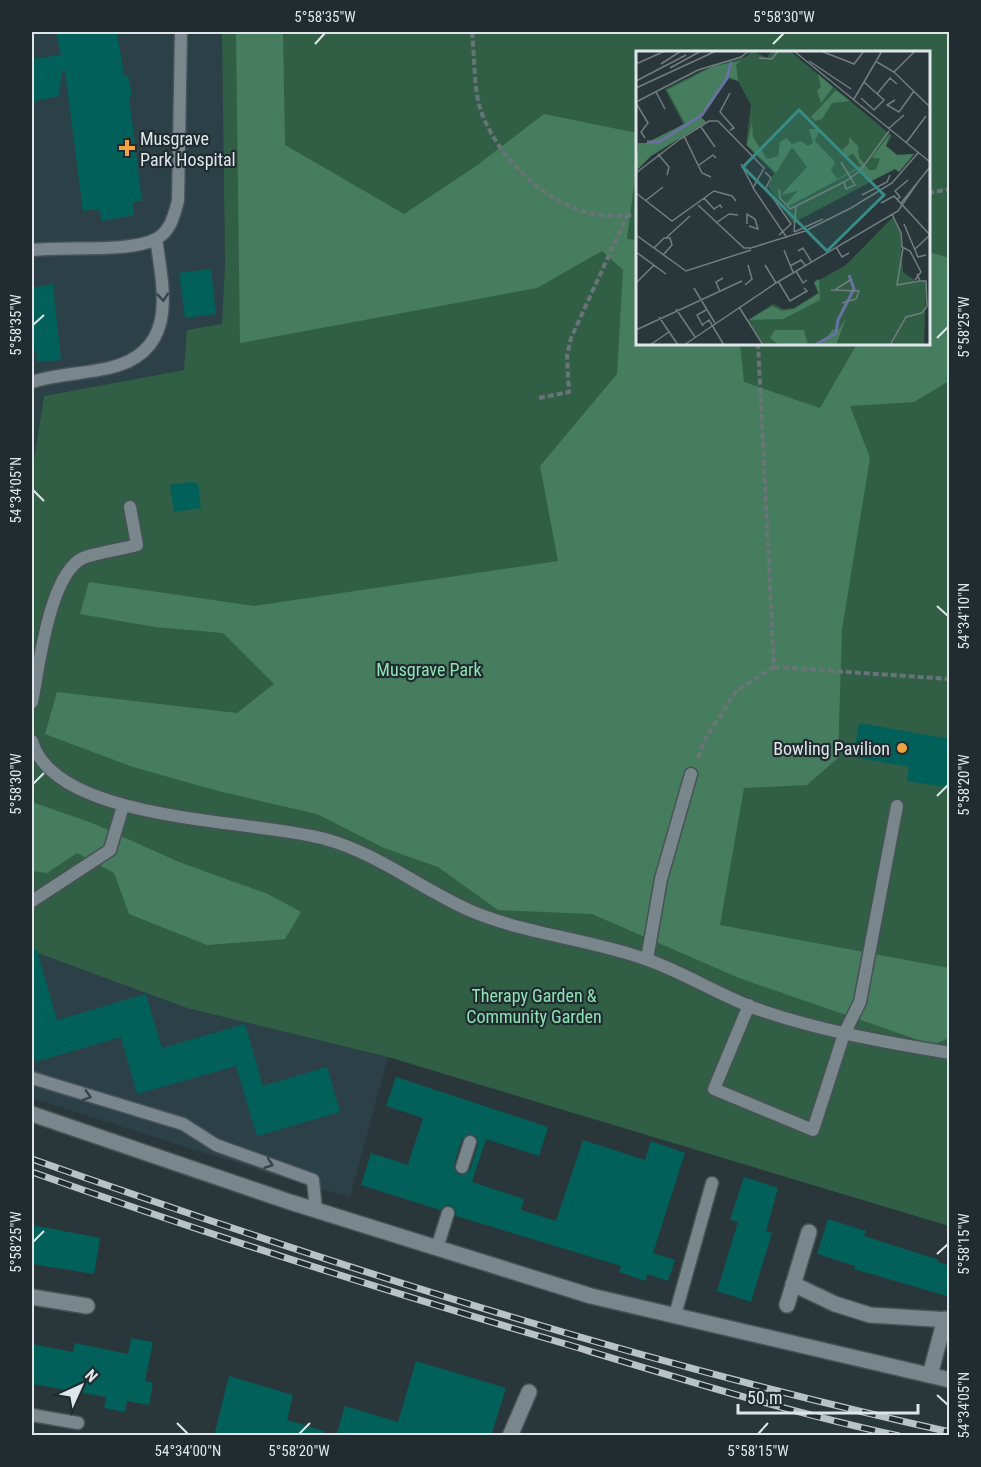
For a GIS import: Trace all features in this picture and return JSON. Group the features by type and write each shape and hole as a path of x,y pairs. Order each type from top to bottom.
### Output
{"street":[{"path":"32,1114 316,1210 591,1296 950,1380"},
{"path":"787,1305 809,1232"},
{"path":"793,1284 835,1304 870,1315 947,1320 930,1375"},
{"path":"32,1297 87,1306"},
{"path":"510,1436 529,1392"}],"lane":[{"path":"32,250 129,246 156,239 171,225 178,201 181,32"},
{"path":"32,382 111,368 135,357 158,334 164,308 156,239"},
{"path":"32,702 55,601 67,570 83,558 137,545 130,507"},
{"path":"32,741 35,753 47,770 75,788 123,806 323,838 357,850 472,911 647,960 749,1005 844,1034 950,1053"},
{"path":"647,960 661,879 692,774"},
{"path":"32,901 110,850 123,806"},
{"path":"749,1005 714,1089 813,1130 844,1034 860,1002 897,806"},
{"path":"32,1078 183,1124 216,1145 313,1180 316,1210"},
{"path":"462,1167 470,1142"},
{"path":"675,1315 712,1183"},
{"path":"437,1248 448,1213"},
{"path":"32,1415 78,1423"}],"path":[{"path":"472,32 482,112 510,160 555,200 584,212 636,215"},
{"path":"930,193 950,189"},
{"path":"539,398 569,392 567,356 571,338 627,216"},
{"path":"758,345 774,667"},
{"path":"692,774 704,741 736,691 774,667 950,679"}],"shaded area":[{"name":"Musgrave Park Hospital","path":"32,32 222,32 225,265 222,324 184,370 44,396 32,473"},
{"path":"32,951 187,1008 388,1057 350,1197 302,1184 32,1098"}],"green space":[{"name":"Musgrave Park","path":"222,32 949,32 949,1226 388,1057 187,1008 32,951 32,473 44,396 184,370 187,330 222,324 225,265"},
{"path":"236,32 283,32 285,145 404,214 476,166 544,114 636,133 636,171 627,239 636,240 636,345 740,345 744,382 820,408 856,345 930,345 930,252 949,258 949,381 914,402 850,406 870,458 842,629 838,758 807,785 744,788 720,925 949,968 949,1038 933,1045 739,978 592,914 498,910 438,867 384,848 317,814 222,792 133,767 45,734 57,692 237,713 274,684 223,633 155,627 80,614 89,582 254,606 558,561 540,466 617,374 623,270 602,251 537,288 240,343"},
{"path":"32,802 92,823 179,862 268,894 301,912 285,939 207,945 129,914 114,873 77,853 47,873 32,871"}],"building":[{"path":"56,32 117,32 124,75 128,75 132,95 129,96 142,201 133,202 134,215 102,221 99,209 83,211 65,72 62,72 59,96 32,102 32,59 61,55"},
{"path":"211,269 216,314 185,318 179,273"},
{"path":"53,284 61,360 37,362 36,350 32,350 32,288"},
{"path":"198,483 201,508 174,512 170,485"},
{"name":"Bowling Pavilion","path":"859,723 950,739 950,788 907,781 909,767 853,757"},
{"path":"32,950 37,950 57,1020 146,994 162,1048 245,1024 263,1086 327,1067 340,1112 257,1136 236,1066 137,1094 121,1037 35,1062 32,1046"},
{"path":"396,1077 548,1127 539,1156 486,1139 472,1182 524,1199 521,1210 556,1221 583,1140 645,1160 651,1141 685,1153 653,1253 675,1260 668,1281 647,1274 645,1281 619,1272 621,1266 456,1216 456,1211 451,1205 446,1205 440,1210 361,1185 371,1153 408,1165 423,1118 386,1106","holes":["468,1134 476,1136 478,1145 470,1170 460,1175 456,1172 454,1164 462,1139"]},
{"path":"744,1177 778,1188 766,1231 772,1233 751,1302 717,1291 738,1222 730,1220"},
{"path":"828,1219 866,1231 864,1236 939,1260 938,1262 950,1266 950,1297 854,1269 855,1266 817,1254"},
{"path":"32,1225 100,1238 94,1274 32,1264"},
{"path":"131,1338 153,1342 145,1381 153,1383 149,1405 127,1401 125,1412 104,1408 106,1397 32,1384 32,1344 73,1352 75,1343 128,1354"},
{"path":"416,1361 506,1388 491,1436 336,1436 345,1406 398,1422"},
{"path":"229,1376 293,1395 287,1420 324,1431 323,1436 214,1436"}],"railway":[{"path":"32,1159 258,1237 487,1309 717,1375 950,1432"},
{"path":"32,1172 232,1240 434,1304 733,1394 899,1436"}],"place":[{"name":"Musgrave Park Hospital","path":"127,148"},
{"name":"Bowling Pavilion","path":"902,748"}],"park label":[{"name":"Therapy Garden & Community Garden","path":"534,1005"}]}
